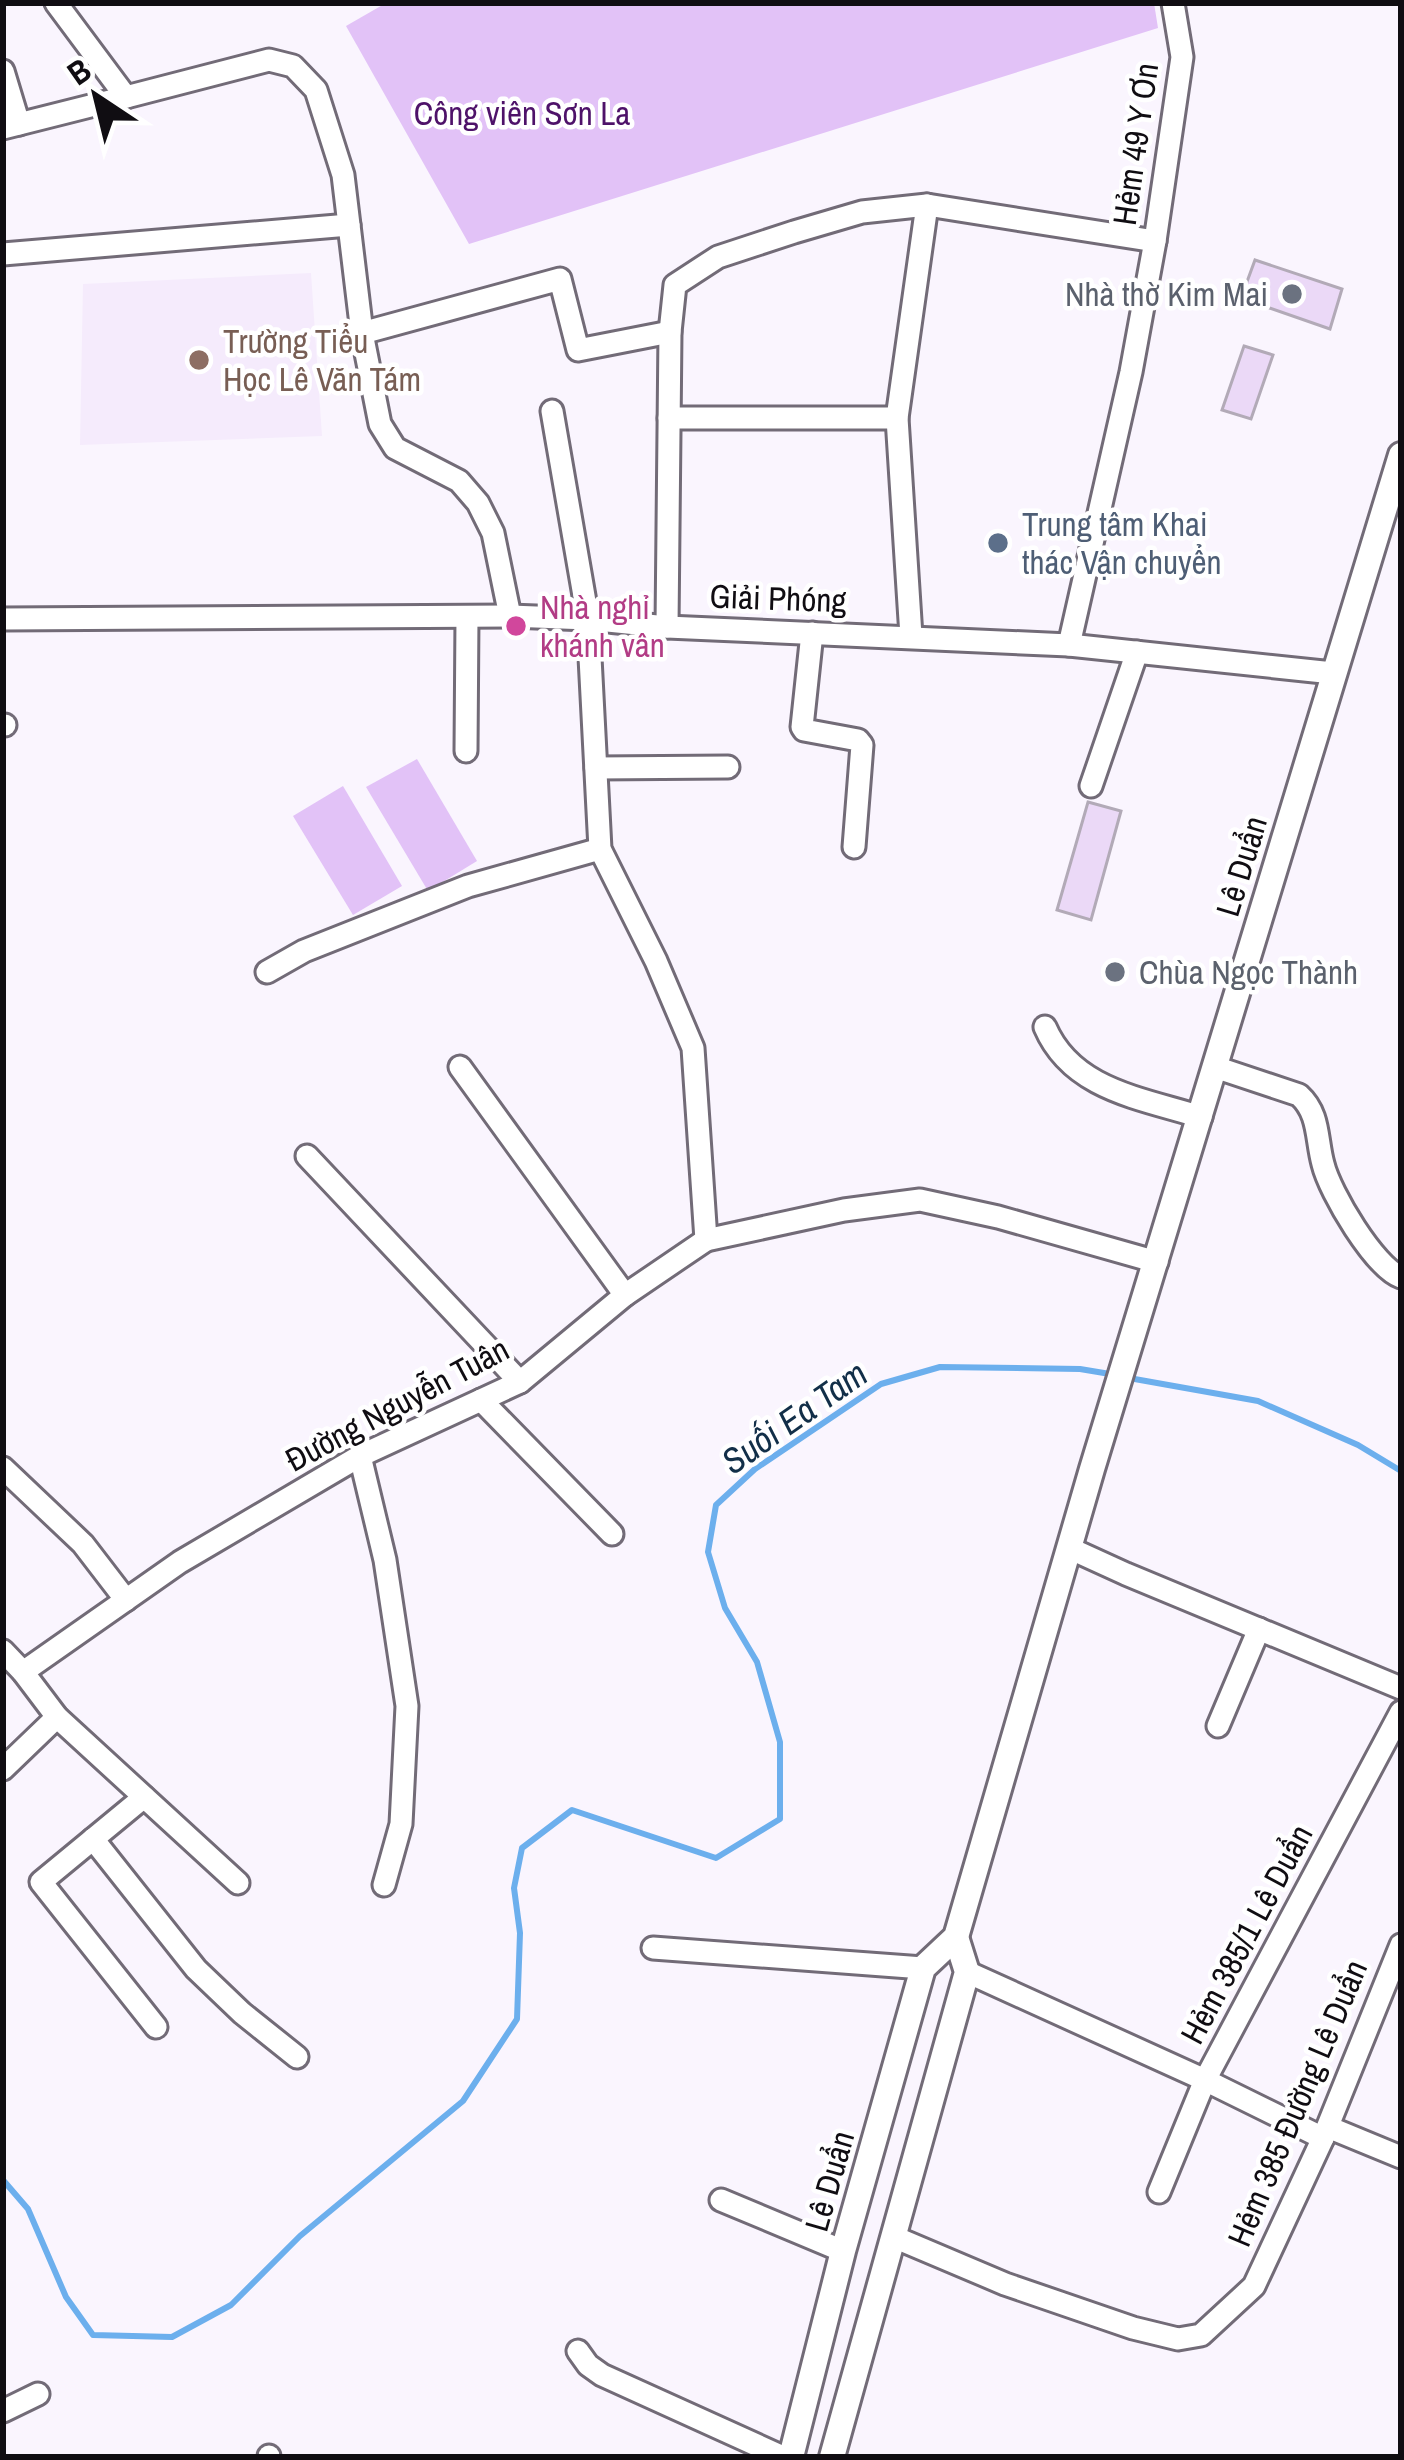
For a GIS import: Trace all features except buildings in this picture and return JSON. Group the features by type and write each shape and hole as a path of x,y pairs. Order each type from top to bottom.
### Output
{"main road":[{"name":"Lê Duẩn","path":"1069,1548 1401,455"},
{"path":"923,1968 956,1936 1069,1548"},
{"path":"832,2457 967,1972 956,1936"},
{"name":"Lê Duẩn","path":"787,2457 923,1968"}],"street":[{"path":"56,3 126,98"},
{"name":"Hẻm 49 Y Ơn","path":"1069,645 1131,372 1155,241 1182,57 1173,3"},
{"path":"3,71 11,126 269,60 293,66 316,90 343,175 362,333 380,424 395,448 459,481 478,503 493,533 510,616"},
{"path":"910,636 898,418 927,205"},
{"path":"667,627 670,332 675,285 718,257 862,212 927,205 1155,241"},
{"path":"3,254 350,225"},
{"path":"362,333 560,279 578,350 670,332"},
{"path":"552,411 587,619 600,849 693,1048 706,1240"},
{"path":"669,418 898,418"},
{"path":"466,751 467,617"},
{"name":"Giải Phóng","path":"5,621 587,619 667,627 1069,645 1334,673"},
{"path":"812,632 802,727 858,740 862,745 854,847"},
{"path":"1091,786 1137,652"},
{"path":"596,768 728,767"},
{"path":"267,972 304,951 468,886 600,849"},
{"path":"1045,1027 1063,1059 1079,1073 1201,1117"},
{"path":"460,1066 625,1295"},
{"path":"1215,1067 1299,1095 1307,1102 1314,1113 1330,1182 1369,1247 1393,1274 1401,1276"},
{"path":"307,1156 520,1382"},
{"name":"Đường Nguyễn Tuân","path":"23,1672 180,1562 360,1456 520,1382 625,1295 706,1240 844,1210 920,1200 1157,1262"},
{"path":"481,1400 612,1534"},
{"path":"360,1456 385,1560 407,1706 401,1825 384,1885"},
{"path":"3,1468 83,1544 126,1600"},
{"path":"1069,1548 1401,1688"},
{"path":"1218,1726 1259,1629"},
{"path":"3,1651 57,1717 238,1883"},
{"name":"Hẻm 385/1 Lê Duẩn","path":"1159,2192 1205,2080 1401,1712"},
{"path":"3,1769 57,1717"},
{"path":"144,1797 41,1882 156,2027"},
{"path":"93,1839 196,1969 297,2057"},
{"name":"Hẻm 385 Đường Lê Duẩn","path":"894,2237 1005,2284 1163,2337 1201,2336 1254,2286 1326,2133 1401,1945"},
{"path":"653,1948 923,1968"},
{"path":"967,1972 1326,2133 1401,2157"},
{"path":"721,2200 843,2251"},
{"path":"578,2351 602,2375 787,2457"},
{"path":"3,2411 38,2394"}],"shaded area":[{"name":"Trường Tiểu Học Lê Văn Tám","path":"311,273 322,436 80,445 83,284"}],"green space":[{"name":"Công viên Sơn La","path":"386,3 1154,3 1158,28 469,244 346,26"},
{"path":"417,759 477,861 428,891 366,787"},
{"path":"343,786 402,886 353,915 293,816"}],"waterway":[{"name":"Suối Ea Tam","path":"3,2180 28,2209 66,2297 93,2335 172,2337 231,2305 300,2236 463,2101 517,2019 520,1933 514,1888 522,1848 572,1810 716,1858 780,1819 780,1742 757,1662 725,1608 708,1552 716,1505 755,1469 881,1384 940,1367 1080,1369 1116,1375"},
{"name":"Suối Ea Tam","path":"1129,1378 1258,1401 1358,1445 1401,1471"}],"place":[{"name":"Nhà thờ Kim Mai","path":"1292,294"},
{"name":"Trường Tiểu Học Lê Văn Tám","path":"199,360"},
{"name":"Trung tâm Khai thác Vận chuyển","path":"998,543"},
{"name":"Nhà nghỉ khánh vân","path":"516,626"},
{"name":"Chùa Ngọc Thành","path":"1115,972"}]}
